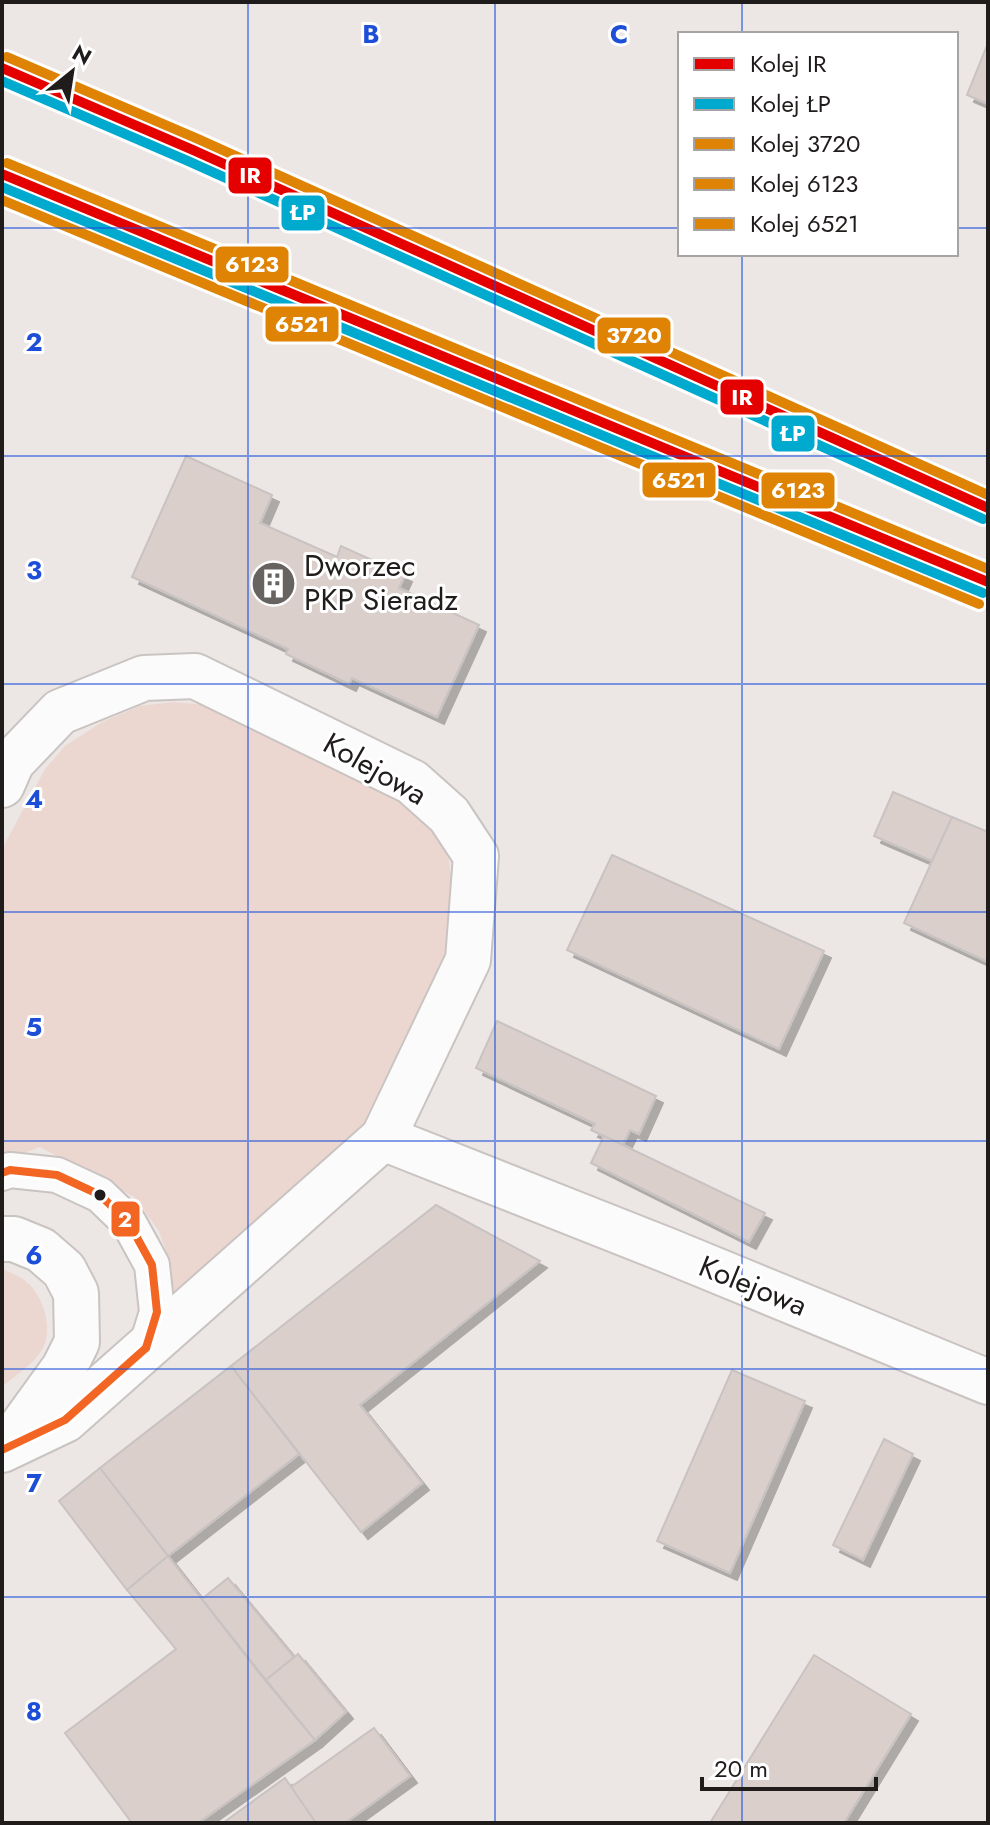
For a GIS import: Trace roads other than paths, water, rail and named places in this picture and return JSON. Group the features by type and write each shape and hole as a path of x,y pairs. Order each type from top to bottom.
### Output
{"street":[{"name":"Kolejowa","path":"2,785 12,762 60,712 144,678 195,676 412,782 449,815 476,856 468,960 383,1138 65,1420 5,1448"},
{"name":"Kolejowa","path":"383,1138 988,1382"},
{"name":"Kolejowa","path":"2,1239 14,1239 41,1250 64,1270 76,1293 77,1342 64,1368 5,1448"}],"lane":[{"path":"2,1173 10,1170 57,1175 100,1195 129,1223 152,1265 157,1312 146,1348"}],"rail line":[{"name":"3720","path":"7,57 198,139 988,495"},
{"name":"IR","path":"2,68 193,150 988,508"},
{"name":"ŁP","path":"2,81 188,161 983,519"},
{"name":"6123","path":"7,163 988,569"},
{"name":"IR","path":"2,174 988,582"},
{"name":"ŁP","path":"2,187 983,593"},
{"name":"6521","path":"2,200 979,604"}],"place":[{"name":"Dworzec PKP Sieradz","path":"273,583"}]}
